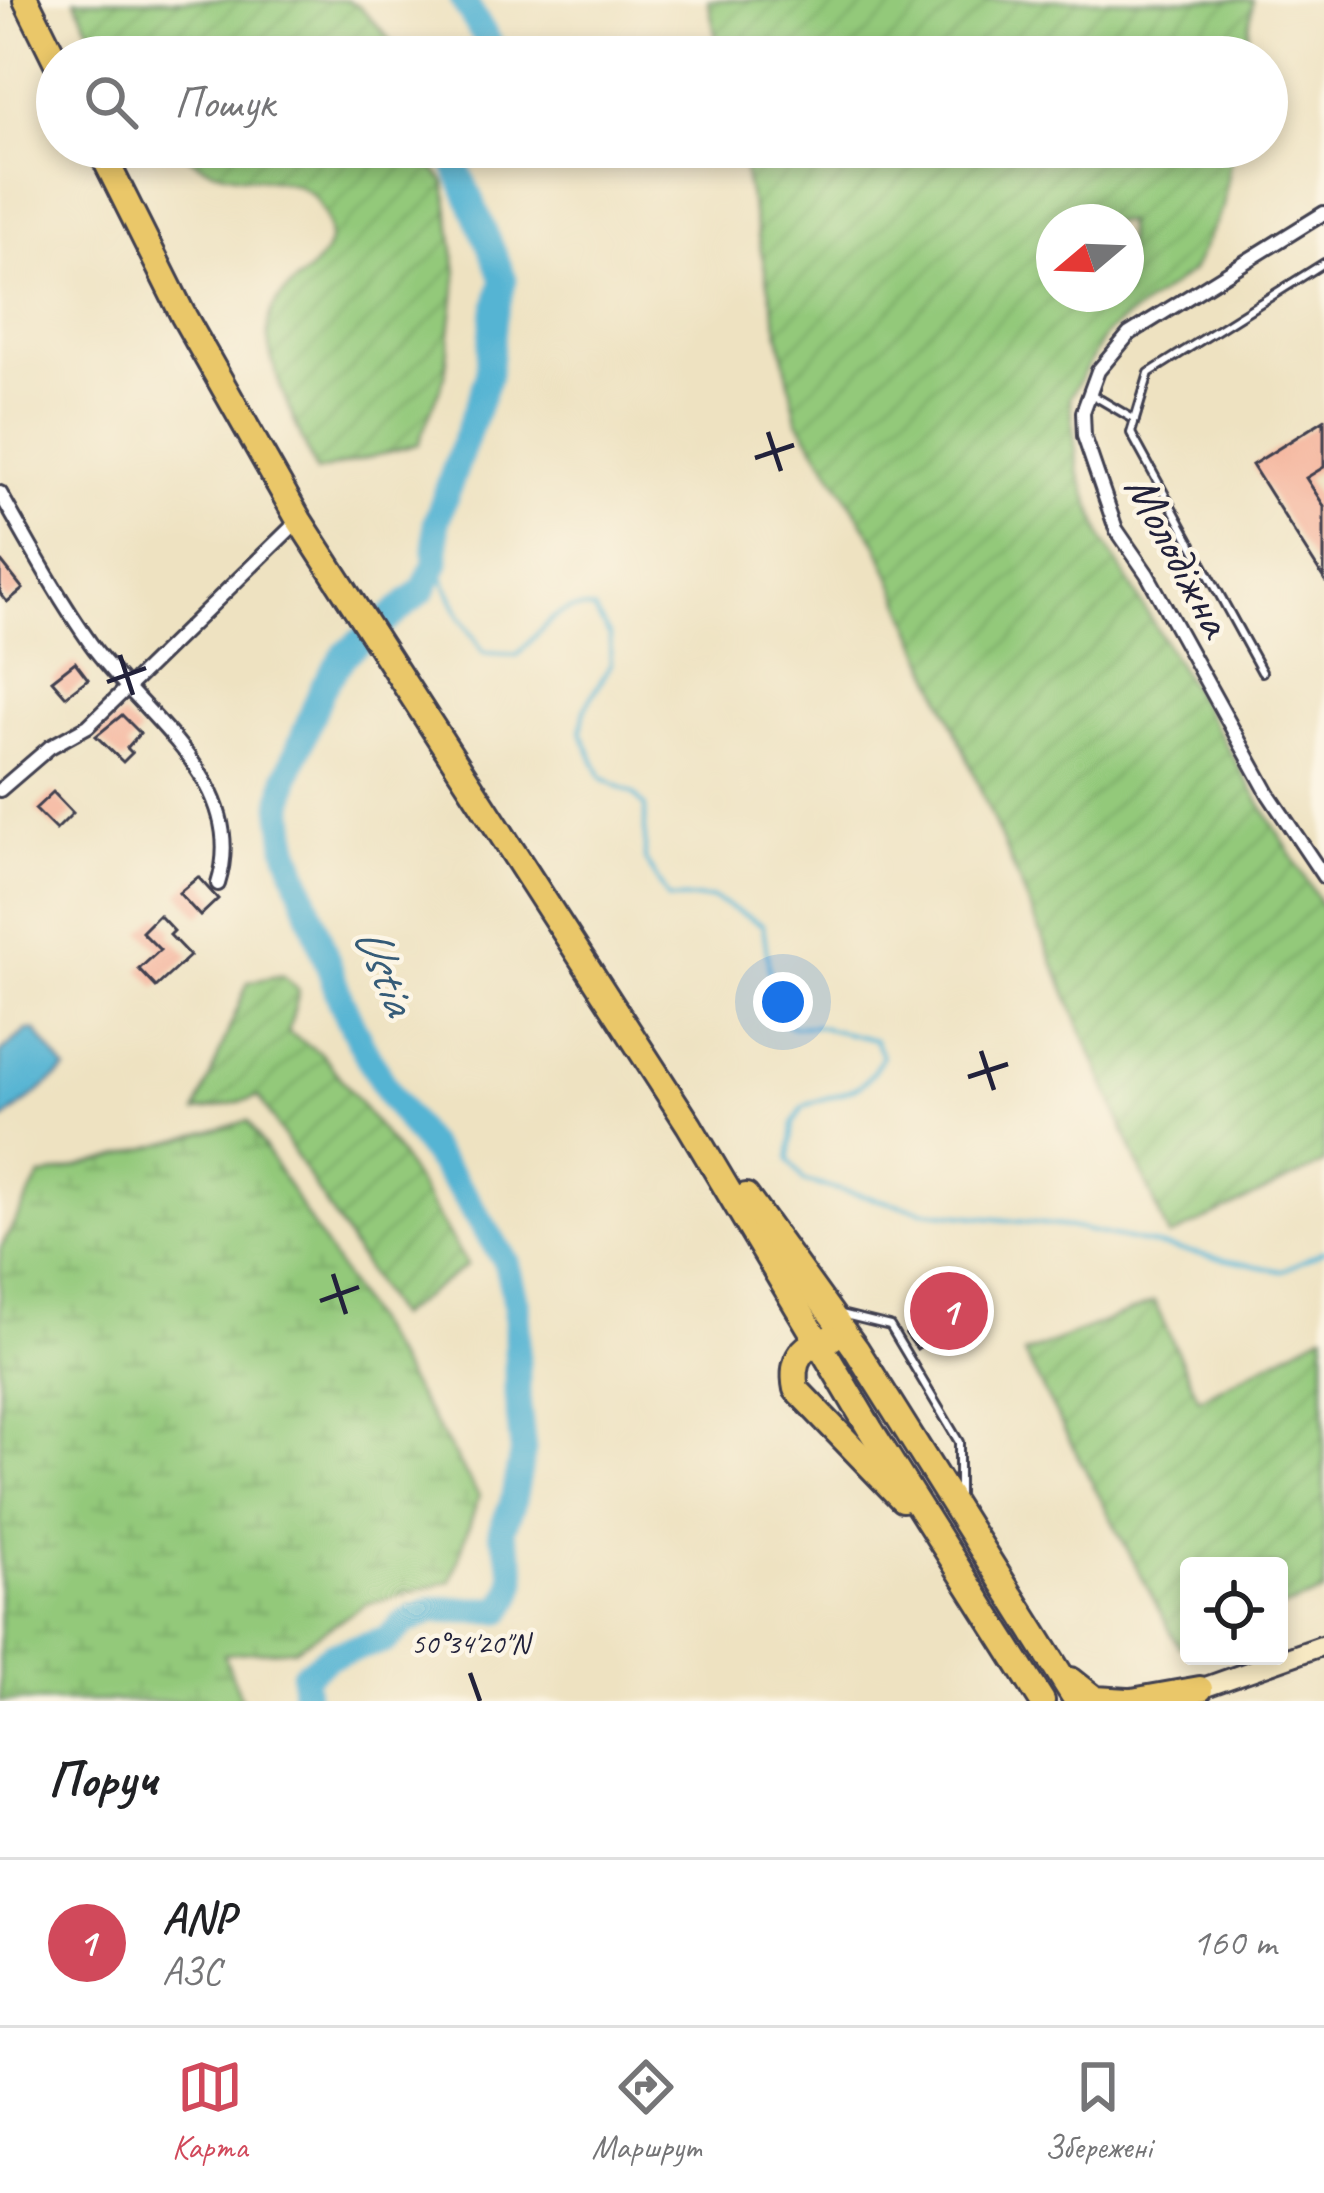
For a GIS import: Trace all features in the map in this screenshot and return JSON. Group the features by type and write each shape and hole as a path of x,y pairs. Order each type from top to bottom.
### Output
{"highway":[{"path":"26,0 44,36"},
{"path":"109,168 183,316 298,520 689,1124 1034,1694"},
{"path":"689,1124 847,1336 1077,1701"},
{"path":"847,1336 817,1340 800,1352 793,1374 799,1395 930,1526"},
{"path":"1042,1646 1080,1690 1095,1699 1194,1695"}],"main road":[{"path":"1194,1695 1324,1645"}],"street":[{"path":"1088,392 1098,371 1130,334 1324,213"},
{"name":"Молодіжна","path":"1088,392 1084,436 1116,529 1147,574 1269,795 1324,877"},
{"path":"0,493 94,649 196,765 215,800 226,836 218,884"},
{"path":"0,790 50,747 88,726 298,520"}],"lane":[{"path":"1262,672 1131,433 1149,373 1324,263"},
{"path":"1088,392 1135,420"},
{"path":"830,1311 890,1326 959,1442 959,1517"}],"green space":[{"path":"75,0 346,0 359,6 387,36 93,36"},
{"path":"708,0 1253,0 1248,36 716,36"},
{"path":"209,168 432,168 445,182 457,273 445,376 418,444 316,472 277,377 268,324 285,293 322,257 329,242 328,224 307,191"},
{"path":"743,168 1229,168 1223,206 1192,271 1144,306 1144,204 1036,204 1036,312 1135,312 1106,333 1070,397 1078,471 1102,537 1324,910 1324,1163 1169,1237 877,544 797,419"},
{"path":"283,975 299,991 288,1032 322,1054 398,1152 467,1265 396,1317 259,1097 196,1112 248,982"},
{"path":"248,1121 479,1496 451,1581 366,1604 294,1649 224,1654 242,1701 0,1701 0,1249 40,1177"},
{"path":"1154,1302 1199,1399 1324,1333 1324,1592 1288,1606 1288,1557 1180,1557 1179,1647 1024,1354"}],"water":[{"path":"27,1030 36,1031 66,1070 0,1123 0,1053"}],"building":[{"path":"1324,420 1324,467 1306,478 1324,506 1324,579 1252,465"},
{"path":"0,560 23,589 7,602 0,593"},
{"path":"75,662 88,679 66,696 52,680"},
{"path":"122,715 140,733 127,748 132,753 123,762 96,736"},
{"path":"53,792 73,813 56,830 35,809"},
{"path":"198,877 218,899 200,916 179,893"},
{"path":"159,915 190,956 156,987 139,969 160,950 142,932"},
{"path":"952,1297 971,1323 952,1336 945,1331 917,1349 906,1334 935,1316 938,1306"}],"waterway":[{"name":"Ustia","path":"463,0 485,36"},
{"name":"Ustia","path":"305,1701 304,1675 331,1655 386,1640 405,1622 432,1610 501,1610 514,1581 501,1531 512,1505 523,1450 517,1396 517,1306 506,1262 465,1196 391,1097 359,1040 287,847 282,805 287,777 323,687 344,655 423,590 436,563 436,522 488,376 504,279 457,168"},
{"path":"436,563 459,615 484,653 517,655 559,614 594,610 610,636 611,664 585,708 581,732 602,778 634,794 645,807 645,860 669,899 712,898 763,925 776,1020 875,1040 882,1056 867,1080 803,1107 793,1124 789,1160 804,1181 923,1211 1070,1227 1281,1271 1324,1251"}],"place":[{"name":"ANP","path":"949,1311"}]}
